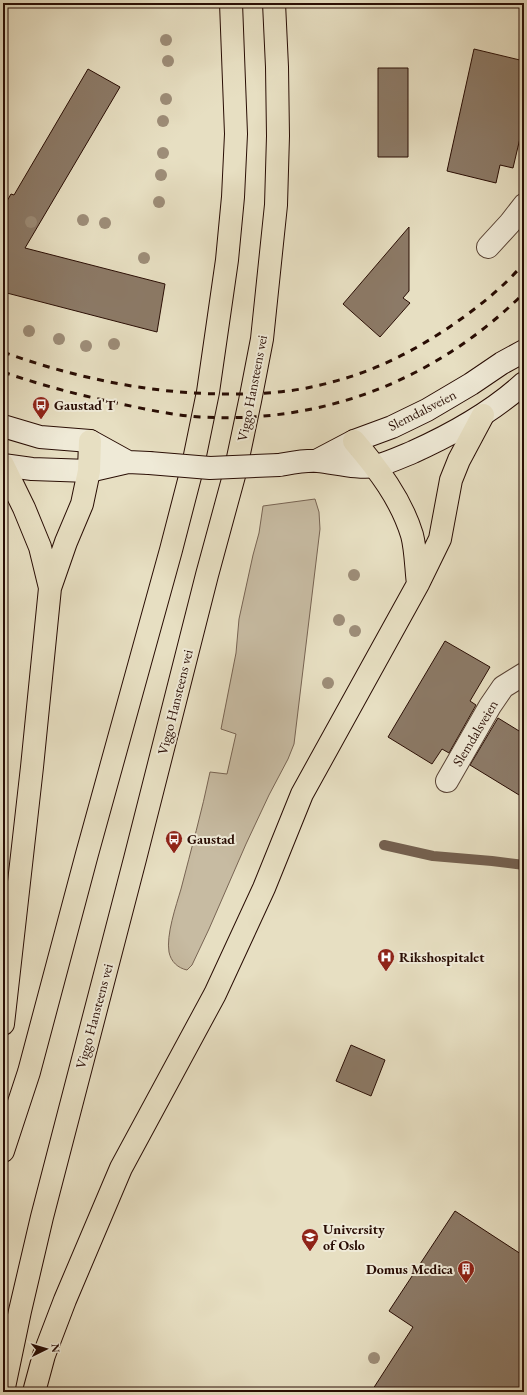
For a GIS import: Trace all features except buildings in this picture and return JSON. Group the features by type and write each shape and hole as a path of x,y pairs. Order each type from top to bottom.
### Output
{"highway":[{"path":"3,1150 29,1072 87,854 171,550 193,465 208,392 227,260 233,197 236,134 231,3"},
{"name":"Viggo Hansteens vei","path":"3,1392 44,1210 235,472 250,401 262,339 276,205 278,136 274,3"},
{"path":"34,1392 44,1355 64,1300 121,1168 215,994 264,888 302,794 418,584 440,539 451,480 459,460 483,415"},
{"path":"3,1024 32,767 50,588 66,542 82,504 89,471 90,441"},
{"path":"354,441 376,466 391,490 402,512 412,536 418,584"},
{"path":"3,465 24,508 40,547 50,588"}],"main road":[{"path":"488,247 524,205"},
{"name":"Slemdalsveien","path":"316,461 354,441 392,427 427,410 524,351"},
{"name":"Slemdalsveien","path":"3,465 32,469 89,471 128,462 210,468 279,465 316,461 358,466 376,466 444,438 483,415 510,396 524,383"},
{"name":"Slemdalsveien","path":"3,426 40,436 90,441 128,462"},
{"name":"Slemdalsveien","path":"447,781 490,706 503,687 524,674"}],"shaded area":[{"path":"315,499 319,512 320,529 294,744 246,844 192,965 187,970 175,964 171,959 168,945 170,929 204,801 210,772 227,774 236,734 221,729 236,653 239,619 259,533 263,506"}],"waterway":[{"path":"384,845 433,856 524,865"}],"railway":[{"path":"3,352 31,362 118,384 176,392 236,394 272,393 296,390 320,385 364,372 423,344 471,312 490,297 524,263"},
{"path":"3,372 88,397 179,415 200,417 246,417 291,413 334,404 376,390 416,372 454,350 490,324 524,293"}],"place":[{"name":"Gaustad T","path":"41,420"},
{"name":"Gaustad","path":"174,854"},
{"name":"Rikshospitalet","path":"386,972"},
{"name":"University of Oslo","path":"310,1252"},
{"name":"Domus Medica","path":"466,1284"}]}
